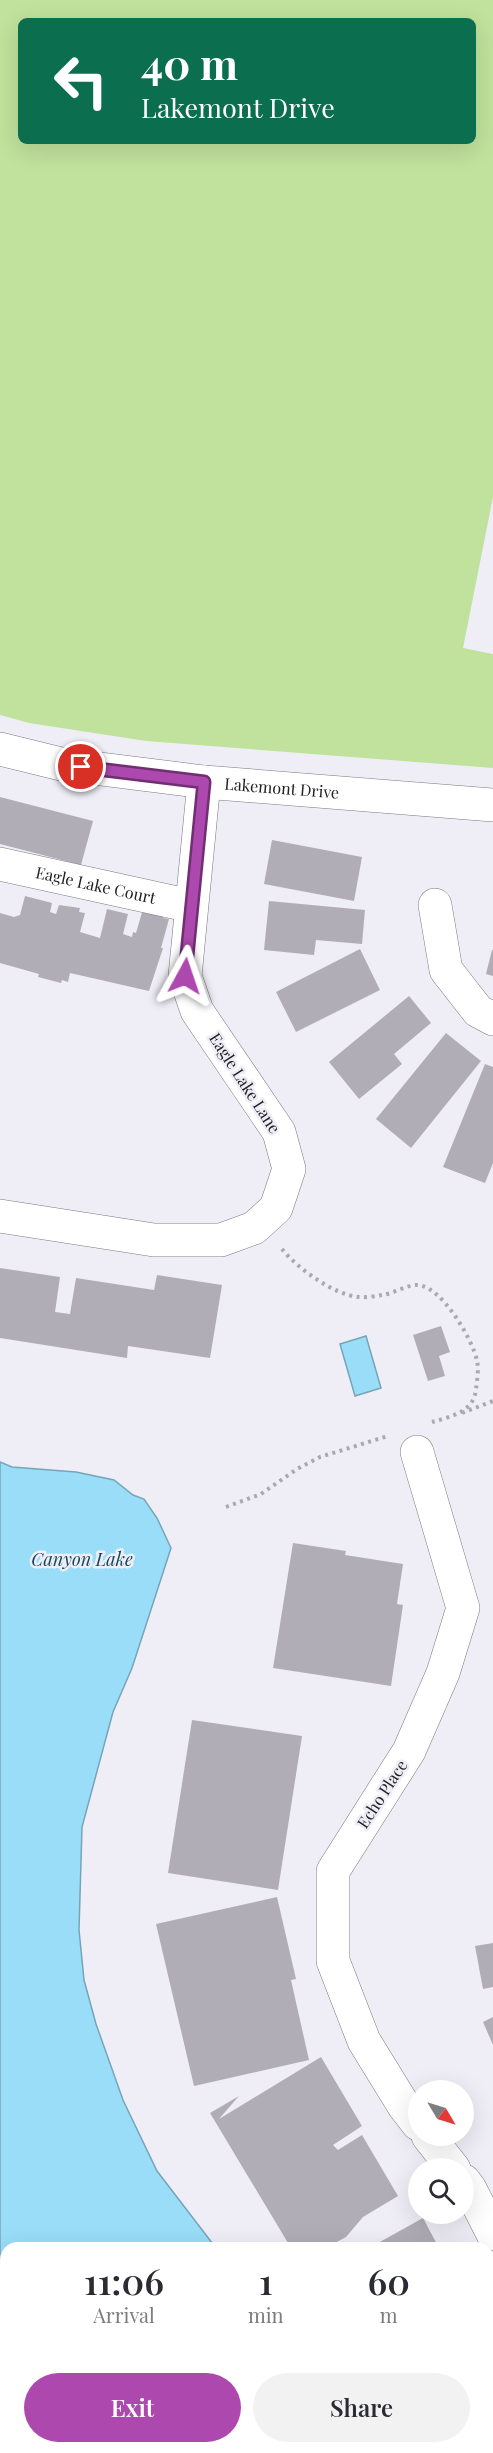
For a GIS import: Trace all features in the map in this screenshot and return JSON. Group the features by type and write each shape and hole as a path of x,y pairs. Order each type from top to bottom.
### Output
{"street":[{"name":"Lakemont Drive","path":"0,749 61,764 204,782 493,805"},
{"name":"Eagle Lake Lane","path":"0,1216 154,1240 221,1240 254,1228 276,1208 289,1169 279,1132 197,1011 185,976 204,782"},
{"name":"Eagle Lake Court","path":"0,864 191,906"},
{"path":"435,905 446,970 478,1011 493,1019"},
{"name":"Echo Place","path":"408,2111 364,2042 333,1961 333,1871 409,1751 443,1673 463,1608 412,1441"},
{"path":"436,2146 445,2158"},
{"path":"474,2197 493,2234"}],"path":[{"path":"260,1223 289,1257 332,1288 358,1297 384,1295 417,1285 431,1289 460,1323 477,1361 476,1392 462,1414"},
{"path":"226,1507 261,1494 297,1469 320,1457 412,1441 462,1414 493,1401"}],"green space":[{"path":"0,0 493,0 493,497 463,648 493,654 493,768 146,741 29,723 0,715"}],"water":[{"path":"366,1336 381,1388 355,1396 340,1344"},
{"name":"Canyon Lake","path":"0,1462 12,1467 76,1472 114,1480 133,1495 144,1499 157,1518 171,1548 132,1668 113,1712 82,1827 79,1930 84,1980 96,2024 123,2100 157,2171 211,2242 0,2242"}],"building":[{"path":"0,797 93,821 81,865 0,844"},
{"path":"272,840 362,857 354,901 264,884"},
{"path":"25,896 52,903 50,912 56,914 59,905 80,908 79,912 85,913 80,932 100,938 107,909 128,914 123,934 132,937 133,932 136,933 143,909 164,915 163,918 169,919 161,948 163,948 149,991 70,973 68,982 62,980 61,983 0,963 0,913 14,917 20,915"},
{"path":"269,901 365,910 362,944 316,940 314,955 264,950"},
{"path":"360,949 380,990 296,1032 276,992"},
{"path":"493,950 493,976 486,974"},
{"path":"409,996 431,1023 394,1054 402,1064 359,1099 329,1062"},
{"path":"446,1033 481,1061 411,1148 376,1119"},
{"path":"485,1064 493,1067 493,1163 485,1183 443,1167"},
{"path":"0,1268 60,1277 55,1312 70,1314 76,1278 154,1290 157,1275 222,1285 210,1358 128,1346 127,1358 0,1338"},
{"path":"441,1326 450,1352 439,1356 445,1376 428,1381 413,1335"},
{"path":"293,1543 346,1551 345,1555 403,1564 397,1604 403,1605 391,1686 273,1668"},
{"path":"192,1720 302,1736 278,1890 168,1873"},
{"path":"277,1897 296,1979 291,1980 309,2060 194,2086 156,1924"},
{"path":"493,1943 493,1987 483,1989 475,1946"},
{"path":"493,2017 493,2045 483,2022"},
{"path":"321,2057 362,2126 333,2145 338,2150 362,2135 398,2196 363,2217 346,2237 337,2242 287,2242 210,2113 239,2096 219,2119"},
{"path":"412,2224 426,2224 436,2242 380,2242"}],"route":[{"path":"81,767 204,782 185,976"}]}
